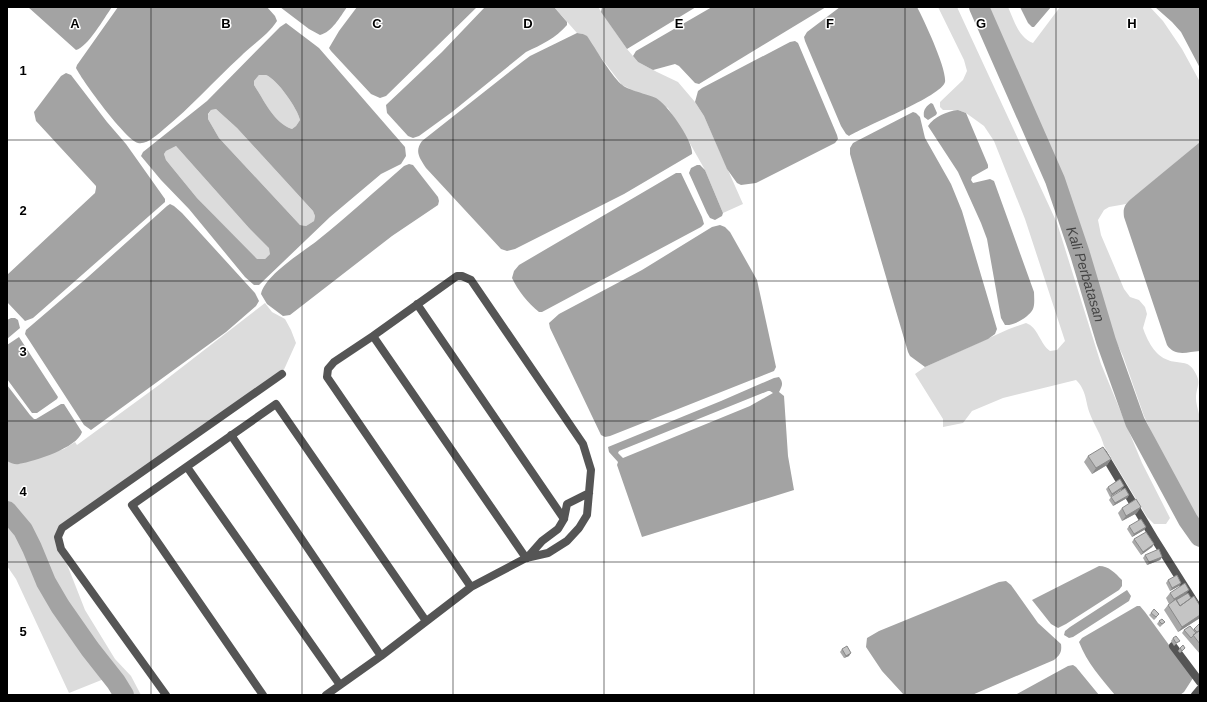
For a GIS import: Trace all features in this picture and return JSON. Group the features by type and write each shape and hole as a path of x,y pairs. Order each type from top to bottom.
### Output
{"street":[{"path":"326,695 382,656 471,587 526,558 548,553 567,541 579,528 587,515 591,470 583,444 471,280 462,276 456,276 373,336 334,362 328,369 326,376 471,587"},
{"path":"417,304 564,518"},
{"path":"373,336 526,558"},
{"path":"166,695 61,548 58,537 62,528 282,374"},
{"path":"263,695 132,505 276,404 426,621"},
{"path":"232,435 382,656"},
{"path":"1100,449 1200,611"},
{"path":"187,467 340,685"},
{"path":"526,558 558,529 564,518 567,504 589,493"},
{"path":"1172,646 1200,682"}],"shaded area":[{"path":"28,7 112,7 86,44 76,50"},
{"path":"118,7 267,7 275,16 277,21 265,35 174,121 152,139 138,143 124,132 115,122 76,68"},
{"path":"280,7 347,7 332,27 320,35 309,29"},
{"path":"357,7 477,7 386,96 380,98 371,94 329,48 339,31"},
{"path":"485,7 554,7 567,22 567,25 563,30 543,44 526,52 452,112 419,136 413,138 408,136 387,113 386,105 442,52"},
{"path":"554,7 598,7 627,49 638,62 678,82 695,102 704,116 743,204 723,213 705,170 668,108 622,85 583,34 577,33"},
{"path":"602,7 696,7 627,49 601,12"},
{"path":"712,7 826,7 699,84 695,83 679,66 675,64 653,70 638,62 633,56 636,51"},
{"path":"840,7 917,7 934,44 945,76 945,82 941,88 918,103 849,136 846,134 841,126 804,37 807,32"},
{"path":"938,7 957,7 1057,223 1101,364 1142,463 1170,518 1166,524 1154,524 1147,517 1104,446 1090,414 1084,392 1076,380 1003,398 972,411 963,423 943,427 943,419 915,374 925,367 1009,329 1026,323 1033,328 1050,351 1057,350 1065,341 1025,219 994,141 984,126 966,113 958,110 943,110 940,107 940,102 963,80 967,71 964,60"},
{"path":"987,7 1008,7 1020,32 1024,37 1033,43 1060,7 1150,7 1163,21 1182,49 1200,82 1200,142 1126,204 1109,207 1104,210 1098,220 1101,235 1124,289 1130,297 1139,300 1145,307 1147,314 1143,328 1152,347 1163,358 1185,363 1191,366 1198,378 1196,398 1200,419 1201,449 1200,529 1185,505 1144,416 1123,356 1113,335 1099,290 1052,158 1030,109 1016,69"},
{"path":"1020,7 1051,7 1034,27 1032,27 1028,23"},
{"path":"1155,7 1200,7 1200,68 1181,32"},
{"path":"286,23 319,48 405,147 406,156 401,164 381,174 330,217 259,285 254,285 245,277 189,209 161,180 141,156 143,152 207,101 280,27","holes":["259,75 266,75 276,82 291,102 300,120 292,129 280,122 254,85 254,81","216,109 237,128 313,211 315,216 314,221 306,226 300,225 219,138 208,119 208,114 211,110","176,146 249,228 269,248 270,254 265,259 257,259 197,198 166,160 164,154 166,151"]},
{"path":"577,33 587,36 608,68 621,84 632,90 656,98 667,108 689,141 692,154 624,194 515,249 507,251 501,249 426,168 419,155 418,148 422,141 530,56"},
{"path":"795,41 798,43 838,139 835,143 756,183 741,185 737,183 727,169 704,116 695,102 698,91 790,42"},
{"path":"66,73 71,75 126,144 165,199 165,202 33,318 25,321 7,302 7,275 95,193 96,188 96,186 36,121 34,112 61,76"},
{"path":"259,75 266,75 276,82 291,102 300,120 292,129 280,122 254,85 254,81"},
{"path":"931,103 933,104 937,113 928,120 924,117 924,113 925,109"},
{"path":"216,109 237,128 313,211 315,216 314,221 306,226 300,225 219,138 208,119 208,115 211,110"},
{"path":"958,110 966,113 988,165 988,168 972,177 971,180 973,183 990,179 994,181 1034,292 1034,305 1031,312 1025,318 1009,325 1005,325 1001,318 987,239 981,223 958,172 928,126 941,115"},
{"path":"913,112 920,117 925,138 951,184 962,211 997,329 995,334 988,339 925,367 910,356 908,352 850,154 850,148 853,143"},
{"path":"1200,142 1200,351 1182,353 1170,349 1167,345 1124,217 1124,207 1131,199"},
{"path":"176,146 249,228 270,248 270,254 265,259 257,260 197,198 166,160 164,154 166,151"},
{"path":"409,164 413,165 438,197 438,205 392,236 290,315 283,316 267,304 261,294 269,279 285,264 329,231 404,166"},
{"path":"700,165 705,170 723,213 722,216 715,220 710,218 707,213 689,173 691,168"},
{"path":"676,173 681,173 702,217 704,224 701,227 542,312 539,312 531,305 517,288 512,278 514,271 519,265"},
{"path":"170,204 182,213 255,293 259,301 256,306 226,332 91,430 84,425 25,334 26,330"},
{"path":"720,225 725,227 730,232 757,280 776,367 774,371 610,436 605,437 601,435 549,323 559,314 642,270 712,227"},
{"path":"265,303 272,312 285,319 296,343 282,374 62,528 61,549 85,610 115,659 131,676 141,695 113,695 104,679 69,693 16,579 7,566 7,461 19,464 64,449 75,442 77,445 159,385"},
{"path":"11,318 18,320 20,328 7,339 7,320"},
{"path":"19,337 58,397 37,413 32,413 7,379 7,345"},
{"path":"779,377 782,383 779,392 784,396 788,456 794,490 642,537 617,465 618,462 609,452 608,447","holes":["770,391 773,393 750,406 623,458 618,453 619,451"]},
{"path":"7,385 34,419 61,404 64,404 82,432 79,438 55,453 35,460 18,464 13,464 7,461"},
{"path":"1099,566 1103,566 1114,572 1122,580 1122,586 1119,590 1058,628 1051,624 1032,600"},
{"path":"1006,581 1011,585 1038,623 1061,644 1060,653 1054,660 972,695 904,695 882,671 866,647 867,638 879,631 999,582"},
{"path":"1127,590 1131,596 1129,601 1073,637 1069,638 1064,635 1065,631 1070,627"},
{"path":"1137,606 1140,606 1145,612 1193,678 1184,692 1180,695 1115,695 1095,670 1082,650 1079,642 1082,638"},
{"path":"1073,665 1099,695 1015,695 1068,666"}],"building":[{"path":"1103,447 1111,459 1096,468 1088,456"},
{"path":"1120,479 1124,486 1112,494 1108,487"},
{"path":"1125,488 1129,495 1115,503 1111,497"},
{"path":"1136,499 1141,507 1126,516 1122,508"},
{"path":"1141,519 1146,527 1134,534 1129,526"},
{"path":"1146,532 1154,544 1143,552 1134,539"},
{"path":"1159,549 1162,557 1149,562 1145,555"},
{"path":"1177,575 1181,583 1172,588 1168,580"},
{"path":"1185,583 1189,590 1174,599 1170,593"},
{"path":"1188,593 1191,598 1180,606 1176,600"},
{"path":"1194,596 1200,606 1200,615 1182,627 1168,605 1176,599 1180,606"},
{"path":"1154,609 1159,614 1156,617 1151,613"},
{"path":"1162,619 1165,622 1162,624 1159,621"},
{"path":"1200,623 1200,633 1194,629"},
{"path":"1190,626 1196,633 1191,638 1184,630"},
{"path":"1199,631 1200,633 1200,644 1193,635"},
{"path":"1176,636 1180,641 1176,643 1173,638"},
{"path":"1183,645 1185,648 1182,651 1180,648"},
{"path":"847,646 851,653 846,656 842,649"}],"waterway":[{"name":"Kali Perbatasan","path":"979,7 1055,180 1080,254 1106,341 1135,422 1188,520 1200,537"},
{"path":"7,511 23,530 46,582 60,606 124,695"}]}
